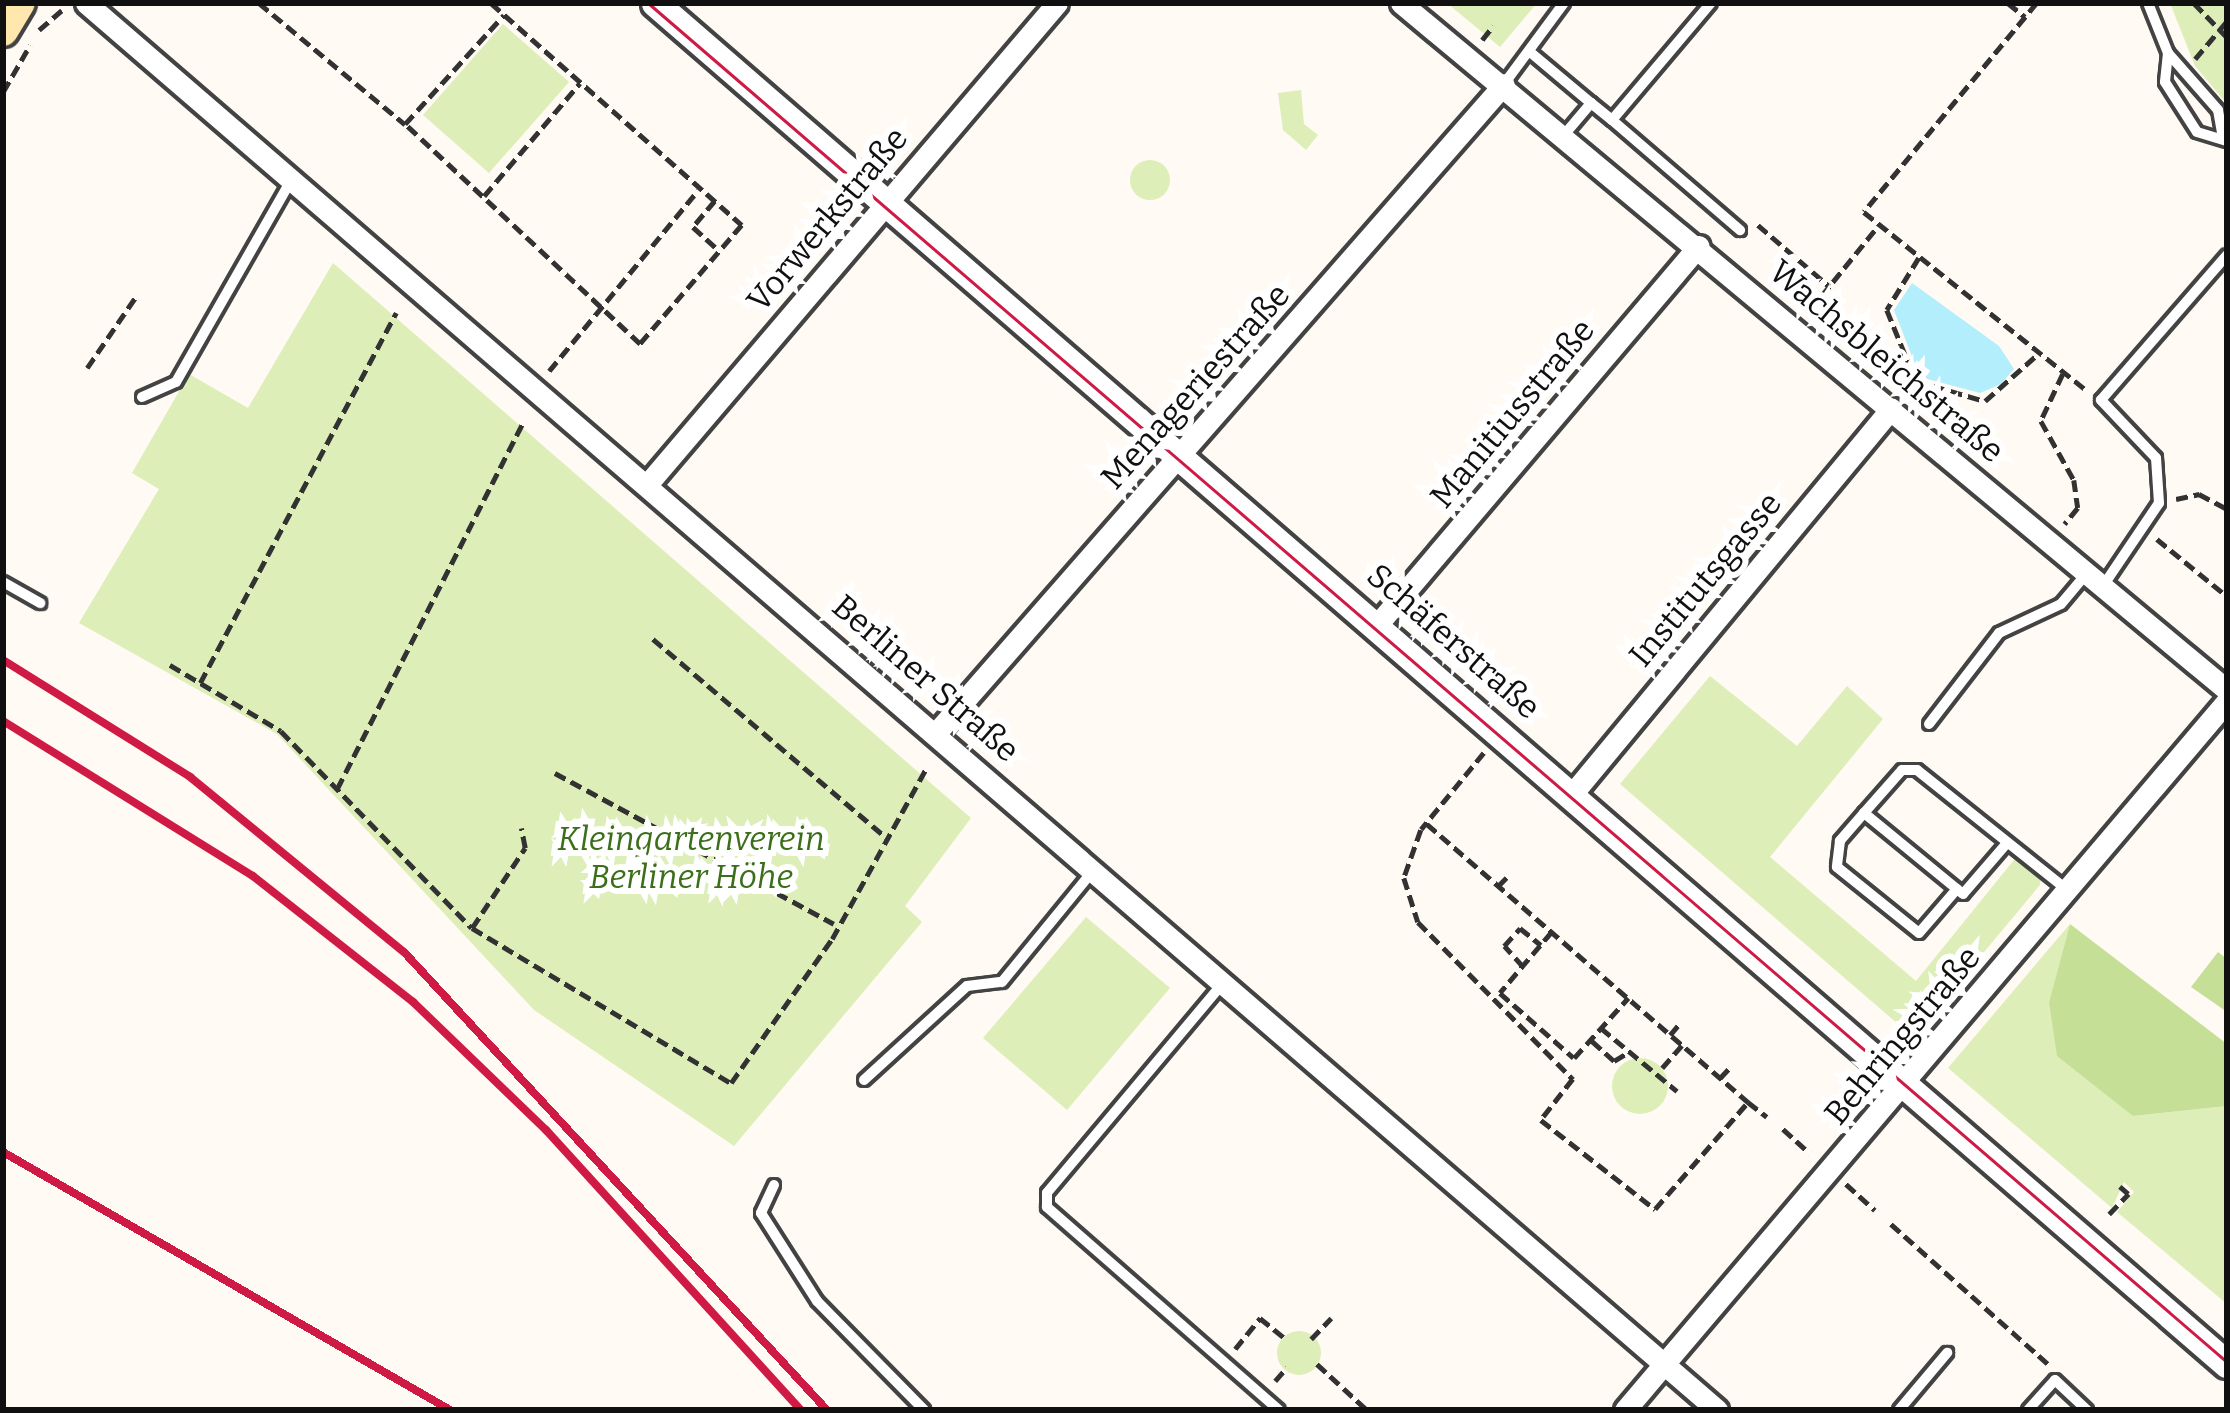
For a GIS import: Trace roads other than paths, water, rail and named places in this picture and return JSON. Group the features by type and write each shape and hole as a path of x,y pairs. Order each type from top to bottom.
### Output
{"street":[{"name":"Berliner Straße","path":"86,3 651,480 1717,1410"},
{"name":"Schäferstraße","path":"656,3 2215,1343 2227,1364"},
{"name":"Vorwerkstraße","path":"651,480 1057,3"},
{"name":"Wachsbleichstraße","path":"1401,3 2227,690"},
{"name":"Menageriestraße","path":"936,733 1184,457 1504,84"},
{"name":"Manitiusstraße","path":"1377,625 1698,246"},
{"name":"Institutsgasse","path":"1573,793 1891,409"},
{"name":"Behringstraße","path":"1625,1410 1909,1082 2227,701"}],"lane":[{"path":"1504,84 1564,3"},
{"path":"1612,120 1711,3"},
{"path":"2148,3 2168,52 2176,99 2198,132 2225,139"},
{"path":"1530,52 1740,230"},
{"path":"2168,52 2187,68 2225,139"},
{"path":"1564,135 1591,103"},
{"path":"142,397 176,382 291,180"},
{"path":"1929,724 1999,632 2061,604 2148,532 2159,503 2156,458 2101,400 2227,255"},
{"path":"3,581 40,602"},
{"path":"2007,843 1918,934 1837,867 1840,841 1902,770 1917,770 2068,891"},
{"path":"1864,813 1958,890"},
{"path":"863,1080 967,986 1002,982 1095,868"},
{"path":"1225,980 1047,1193 1055,1217 1279,1410"},
{"path":"774,1185 761,1213 818,1301 925,1410"},
{"path":"1899,1410 1947,1353"},
{"path":"2028,1410 2055,1381 2087,1410"}],"water":[{"path":"1912,283 1999,346 2014,369 2001,384 1980,393 1920,377 1894,310"}],"tram line":[{"path":"648,3 2227,1362"}],"railway":[{"path":"3,660 190,777 404,952 827,1410"},
{"path":"3,721 253,876 413,1002 546,1130 801,1410"},
{"path":"3,1152 450,1410"}],"park label":[{"name":"Kleingartenverein Berliner Höhe","path":"691,859"}]}
